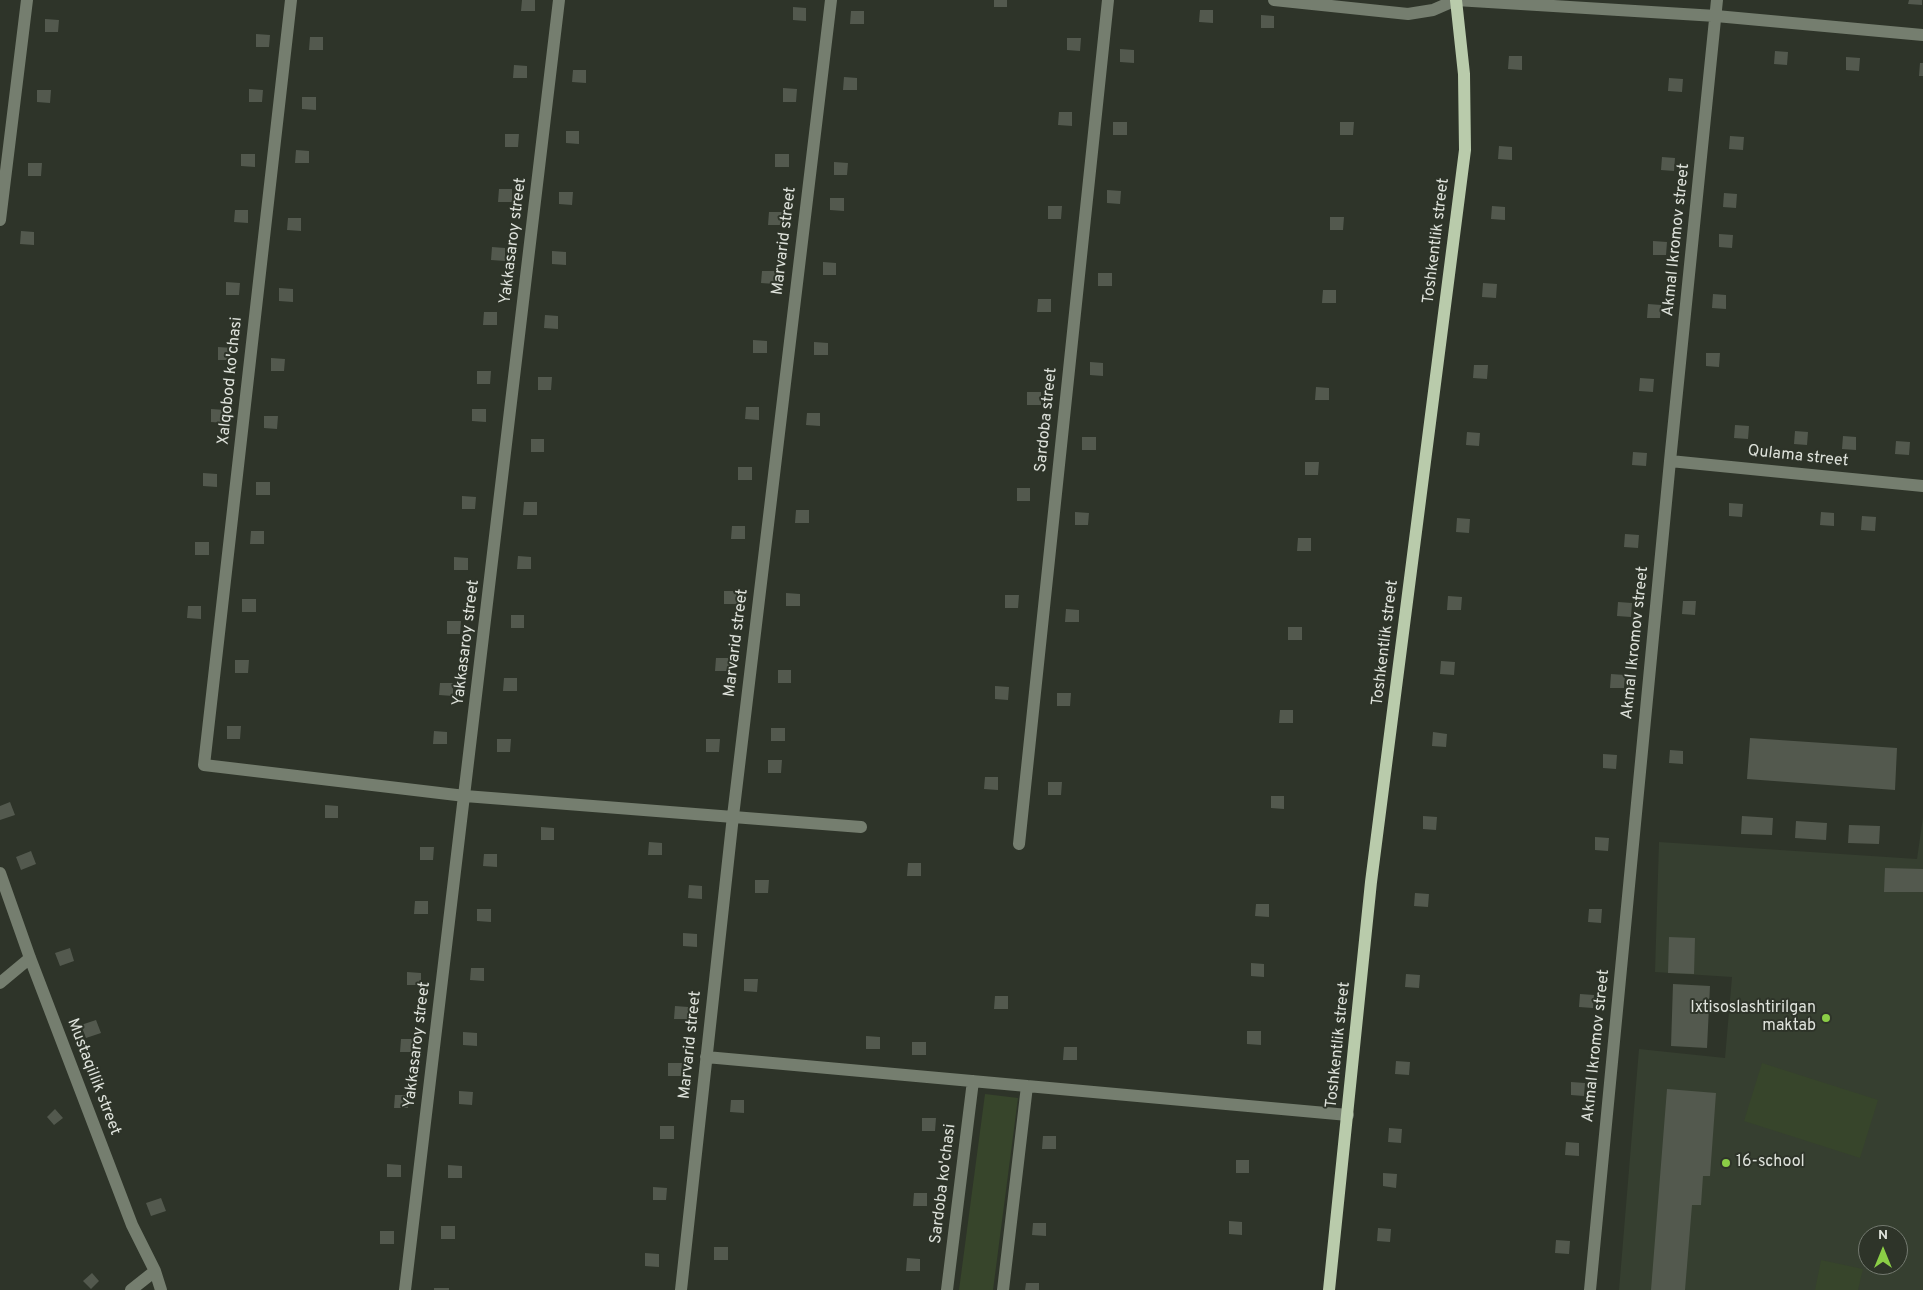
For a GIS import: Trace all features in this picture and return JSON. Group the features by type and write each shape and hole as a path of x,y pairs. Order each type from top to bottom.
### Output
{"main road":[{"name":"Toshkentlik street","path":"1329,1290 1371,882 1466,150 1464,74 1456,0"}],"street":[{"path":"0,220 27,0"},
{"name":"Xalqobod ko'chasi","path":"290,0 204,765 465,796"},
{"name":"Yakkasaroy street","path":"405,1290 559,0"},
{"name":"Marvarid street","path":"681,1290 733,816 830,0"},
{"name":"Sardoba street","path":"1019,844 1108,0"},
{"path":"1274,0 1408,14 1433,10 1456,0 1716,16 1923,35"},
{"name":"Akmal Ikromov street","path":"1590,1290 1670,460 1717,0"},
{"name":"Qulama street","path":"1670,460 1923,486"},
{"path":"465,796 861,827"},
{"name":"Mustaqillik street","path":"0,873 30,958 132,1225 155,1270 160,1290"},
{"path":"0,983 30,958"},
{"path":"706,1057 1348,1115"},
{"name":"Sardoba ko'chasi","path":"947,1290 973,1081"},
{"path":"1003,1290 1027,1086"},
{"path":"131,1290 155,1270"}],"shaded area":[{"name":"Ixtisoslashtirilgan maktab","path":"1923,817 1923,1290 1619,1290 1639,1049 1725,1058 1732,977 1655,972 1659,842 1917,859"}],"green space":[{"path":"1762,1063 1878,1100 1860,1158 1744,1121"},
{"path":"985,1094 1018,1098 993,1290 959,1290"},
{"path":"1821,1260 1858,1268 1858,1275 1862,1275 1858,1290 1815,1290"}],"building":[{"path":"522,0 535,0 535,11 521,11"},
{"path":"994,0 1007,0 1007,7 994,7"},
{"path":"1909,0 1922,0 1922,5 1908,4"},
{"path":"793,7 806,8 806,21 793,20"},
{"path":"1200,10 1213,10 1213,23 1199,22"},
{"path":"851,11 864,11 864,24 850,24"},
{"path":"1261,15 1274,16 1274,28 1261,28"},
{"path":"45,19 59,20 58,32 45,32"},
{"path":"256,34 270,35 269,47 256,47"},
{"path":"310,37 323,37 323,50 309,50"},
{"path":"1067,38 1081,38 1080,51 1067,50"},
{"path":"1120,49 1134,50 1134,63 1120,62"},
{"path":"1775,51 1788,52 1787,65 1774,64"},
{"path":"1509,56 1522,56 1522,70 1508,69"},
{"path":"1846,57 1860,58 1859,71 1846,70"},
{"path":"1920,63 1923,63 1923,76 1919,76"},
{"path":"514,65 527,66 527,78 513,78"},
{"path":"573,70 586,70 586,83 572,82"},
{"path":"844,77 857,78 857,90 843,90"},
{"path":"1669,78 1683,79 1682,92 1668,91"},
{"path":"783,88 797,89 796,102 783,102"},
{"path":"249,89 263,90 262,102 249,102"},
{"path":"37,90 51,90 50,103 37,102"},
{"path":"302,97 316,97 316,110 302,109"},
{"path":"1059,112 1072,112 1072,126 1058,125"},
{"path":"1113,122 1127,122 1127,135 1113,135"},
{"path":"1340,122 1354,122 1353,135 1340,135"},
{"path":"566,131 579,131 579,144 566,143"},
{"path":"505,134 519,134 518,147 505,147"},
{"path":"1730,136 1744,137 1743,150 1729,149"},
{"path":"1499,146 1512,147 1512,160 1498,159"},
{"path":"296,150 309,151 309,163 295,163"},
{"path":"241,154 255,154 255,167 241,166"},
{"path":"775,154 789,154 789,167 775,167"},
{"path":"1662,157 1675,158 1674,171 1661,170"},
{"path":"834,162 848,163 847,175 834,175"},
{"path":"28,163 42,163 41,176 28,176"},
{"path":"499,189 512,189 512,202 498,202"},
{"path":"1107,190 1121,191 1120,204 1107,203"},
{"path":"559,192 573,192 572,205 559,204"},
{"path":"1724,193 1737,194 1736,208 1723,207"},
{"path":"830,198 844,198 844,211 830,210"},
{"path":"1048,206 1062,206 1061,219 1048,219"},
{"path":"1492,206 1505,207 1505,220 1491,219"},
{"path":"235,210 248,210 248,223 234,222"},
{"path":"769,212 782,212 782,225 768,225"},
{"path":"1330,217 1344,217 1343,230 1330,230"},
{"path":"288,218 301,218 301,231 287,230"},
{"path":"21,231 34,232 34,245 20,244"},
{"path":"1719,234 1733,235 1732,248 1719,247"},
{"path":"1653,241 1667,242 1666,255 1653,255"},
{"path":"492,247 505,248 505,261 491,260"},
{"path":"552,251 566,252 566,265 552,264"},
{"path":"823,262 836,263 836,275 823,275"},
{"path":"762,271 775,271 775,284 761,283"},
{"path":"1098,273 1112,273 1112,286 1098,286"},
{"path":"226,282 240,283 239,295 226,295"},
{"path":"1483,283 1497,284 1496,298 1482,297"},
{"path":"279,288 293,289 293,302 279,301"},
{"path":"1323,290 1336,290 1336,303 1322,303"},
{"path":"1713,294 1726,295 1726,309 1712,308"},
{"path":"1038,299 1051,299 1051,312 1037,312"},
{"path":"1648,304 1661,305 1660,318 1647,318"},
{"path":"484,312 497,312 497,325 483,325"},
{"path":"545,315 558,316 558,329 544,328"},
{"path":"753,340 767,341 767,353 753,353"},
{"path":"814,342 828,343 828,355 814,355"},
{"path":"218,347 232,348 232,360 218,360"},
{"path":"1706,353 1720,353 1719,367 1706,366"},
{"path":"271,358 285,359 284,371 271,371"},
{"path":"1090,362 1103,363 1103,376 1090,375"},
{"path":"1474,365 1488,365 1487,379 1473,378"},
{"path":"477,371 491,371 490,384 477,384"},
{"path":"538,377 552,377 551,390 538,390"},
{"path":"1640,378 1654,379 1653,392 1639,391"},
{"path":"1316,387 1329,388 1329,400 1315,400"},
{"path":"1027,392 1041,392 1041,405 1027,405"},
{"path":"746,407 759,407 759,420 745,419"},
{"path":"211,409 225,410 225,423 211,422"},
{"path":"472,409 486,409 486,422 472,421"},
{"path":"807,413 820,413 820,426 806,425"},
{"path":"264,416 278,416 277,429 264,428"},
{"path":"1735,425 1749,426 1748,439 1734,438"},
{"path":"1795,431 1808,432 1807,445 1794,444"},
{"path":"1467,432 1480,433 1479,446 1466,445"},
{"path":"1843,436 1856,437 1856,450 1842,449"},
{"path":"1082,437 1096,437 1096,450 1082,450"},
{"path":"531,439 544,439 544,452 531,452"},
{"path":"1896,441 1910,442 1909,455 1895,454"},
{"path":"1633,452 1647,453 1646,466 1632,465"},
{"path":"1305,462 1319,462 1318,475 1305,475"},
{"path":"738,467 752,467 752,480 738,480"},
{"path":"203,473 217,474 217,487 203,486"},
{"path":"256,482 270,482 270,495 256,495"},
{"path":"1017,488 1030,488 1030,501 1017,501"},
{"path":"462,496 476,497 475,509 462,509"},
{"path":"524,502 537,502 537,515 523,515"},
{"path":"1729,503 1743,504 1742,517 1729,516"},
{"path":"796,510 809,510 809,523 795,523"},
{"path":"1075,512 1089,513 1088,525 1075,525"},
{"path":"1821,512 1834,513 1834,526 1820,525"},
{"path":"1862,516 1876,517 1875,531 1861,530"},
{"path":"1457,518 1470,519 1469,533 1456,532"},
{"path":"732,526 745,526 745,539 731,539"},
{"path":"251,531 264,531 264,544 250,544"},
{"path":"1625,534 1639,535 1638,548 1624,547"},
{"path":"1298,538 1311,538 1311,551 1297,551"},
{"path":"195,542 209,542 209,555 195,555"},
{"path":"518,556 531,557 531,569 517,569"},
{"path":"454,557 468,558 468,570 454,570"},
{"path":"724,591 738,591 737,604 724,604"},
{"path":"786,593 800,594 800,606 786,606"},
{"path":"1005,595 1019,595 1018,608 1005,608"},
{"path":"1448,596 1462,597 1461,610 1447,610"},
{"path":"242,599 256,599 256,612 242,612"},
{"path":"1683,601 1696,601 1695,615 1682,614"},
{"path":"1618,602 1632,603 1631,617 1617,616"},
{"path":"188,606 201,606 201,619 187,618"},
{"path":"1066,609 1079,610 1079,622 1065,622"},
{"path":"511,615 524,615 524,628 511,628"},
{"path":"447,621 461,621 460,634 447,634"},
{"path":"1288,627 1302,627 1302,640 1288,640"},
{"path":"716,658 729,658 729,671 715,671"},
{"path":"235,660 249,660 248,673 235,673"},
{"path":"1441,661 1455,662 1454,675 1440,674"},
{"path":"778,670 791,670 791,683 778,683"},
{"path":"1611,674 1625,675 1624,688 1610,688"},
{"path":"504,678 517,678 517,691 503,691"},
{"path":"440,683 453,683 453,696 439,695"},
{"path":"995,686 1009,687 1008,700 995,699"},
{"path":"1057,693 1071,693 1070,706 1057,706"},
{"path":"1280,710 1293,710 1293,723 1279,723"},
{"path":"227,726 241,726 240,739 227,739"},
{"path":"771,728 785,728 785,741 771,741"},
{"path":"434,731 447,732 447,744 433,744"},
{"path":"1433,732 1447,734 1446,747 1432,746"},
{"path":"1750,738 1897,748 1895,790 1747,779"},
{"path":"497,739 511,739 510,752 497,752"},
{"path":"706,739 720,739 719,752 706,752"},
{"path":"1670,750 1683,751 1683,764 1669,763"},
{"path":"1603,754 1617,755 1616,769 1603,768"},
{"path":"768,760 782,760 781,773 768,773"},
{"path":"985,777 998,777 998,790 984,789"},
{"path":"1048,782 1062,782 1061,795 1048,795"},
{"path":"1271,796 1284,796 1284,809 1271,808"},
{"path":"10,802 15,815 0,820 0,806"},
{"path":"325,805 338,806 338,818 325,818"},
{"path":"1423,816 1437,817 1436,830 1423,829"},
{"path":"1742,816 1773,818 1772,835 1741,834"},
{"path":"1796,821 1827,823 1826,840 1795,838"},
{"path":"1849,825 1880,826 1879,844 1848,843"},
{"path":"541,827 554,828 554,840 541,840"},
{"path":"1595,837 1609,838 1608,851 1595,850"},
{"path":"649,842 662,843 662,855 648,855"},
{"path":"420,847 434,847 433,860 420,860"},
{"path":"31,851 36,864 21,870 16,857"},
{"path":"484,854 497,854 497,867 483,866"},
{"path":"908,863 921,863 921,876 907,876"},
{"path":"1885,868 1923,869 1923,892 1884,892"},
{"path":"755,880 769,880 768,893 755,893"},
{"path":"689,885 702,886 702,899 688,898"},
{"path":"1415,893 1429,894 1428,907 1414,906"},
{"path":"415,901 428,901 428,914 414,914"},
{"path":"1256,904 1269,904 1269,917 1255,916"},
{"path":"477,909 491,909 491,922 477,921"},
{"path":"1589,909 1602,909 1601,923 1588,922"},
{"path":"683,933 697,934 697,947 683,946"},
{"path":"1669,937 1695,938 1694,974 1668,973"},
{"path":"70,948 74,961 60,966 55,953"},
{"path":"1251,963 1264,964 1264,977 1251,976"},
{"path":"471,968 484,968 484,981 470,980"},
{"path":"407,972 421,973 421,985 407,985"},
{"path":"1406,974 1420,975 1419,988 1405,987"},
{"path":"744,979 758,979 757,992 744,991"},
{"path":"1673,984 1710,986 1707,1048 1671,1046"},
{"path":"1580,994 1594,995 1593,1008 1579,1007"},
{"path":"995,996 1008,996 1008,1009 994,1009"},
{"path":"675,1006 688,1007 688,1019 674,1019"},
{"path":"96,1020 101,1033 86,1038 81,1025"},
{"path":"1247,1031 1261,1031 1261,1045 1247,1044"},
{"path":"463,1032 477,1033 477,1046 463,1045"},
{"path":"866,1036 880,1037 880,1049 866,1049"},
{"path":"401,1039 414,1039 414,1052 400,1052"},
{"path":"912,1042 926,1042 926,1055 912,1055"},
{"path":"1064,1047 1077,1047 1077,1060 1063,1060"},
{"path":"1396,1061 1410,1062 1409,1075 1395,1074"},
{"path":"668,1063 682,1063 681,1076 668,1076"},
{"path":"1571,1082 1585,1083 1584,1096 1571,1095"},
{"path":"1667,1089 1716,1093 1710,1176 1703,1176 1701,1205 1692,1205 1685,1290 1651,1290"},
{"path":"459,1091 473,1092 472,1105 459,1104"},
{"path":"395,1095 408,1095 408,1108 394,1108"},
{"path":"731,1100 744,1100 744,1113 730,1112"},
{"path":"55,1109 63,1118 54,1125 47,1117"},
{"path":"922,1118 936,1118 935,1131 922,1131"},
{"path":"660,1126 674,1126 674,1139 660,1139"},
{"path":"1389,1128 1402,1129 1401,1143 1388,1142"},
{"path":"1043,1136 1056,1136 1056,1149 1042,1149"},
{"path":"1566,1142 1579,1143 1579,1156 1565,1155"},
{"path":"1236,1160 1249,1160 1249,1173 1236,1173"},
{"path":"387,1164 401,1165 401,1177 387,1177"},
{"path":"448,1165 462,1166 462,1178 448,1178"},
{"path":"1383,1173 1397,1174 1396,1188 1383,1186"},
{"path":"653,1187 667,1188 666,1200 653,1200"},
{"path":"914,1193 927,1193 927,1206 913,1206"},
{"path":"161,1198 166,1211 151,1216 146,1203"},
{"path":"1229,1221 1242,1222 1242,1235 1229,1234"},
{"path":"1033,1223 1046,1223 1046,1236 1032,1235"},
{"path":"441,1226 455,1226 455,1239 441,1239"},
{"path":"1378,1228 1391,1229 1390,1242 1377,1241"},
{"path":"380,1231 394,1231 394,1244 380,1244"},
{"path":"1556,1240 1570,1241 1569,1254 1555,1253"},
{"path":"714,1247 728,1247 728,1260 714,1260"},
{"path":"645,1253 659,1254 659,1267 645,1266"},
{"path":"907,1258 920,1259 920,1271 906,1271"},
{"path":"92,1273 99,1281 91,1289 83,1281"},
{"path":"1026,1283 1039,1283 1039,1290 1025,1290"},
{"path":"434,1288 449,1288 449,1290 434,1290"}],"place":[{"name":"Ixtisoslashtirilgan maktab","path":"1826,1018"},
{"name":"16-school","path":"1726,1163"}]}
